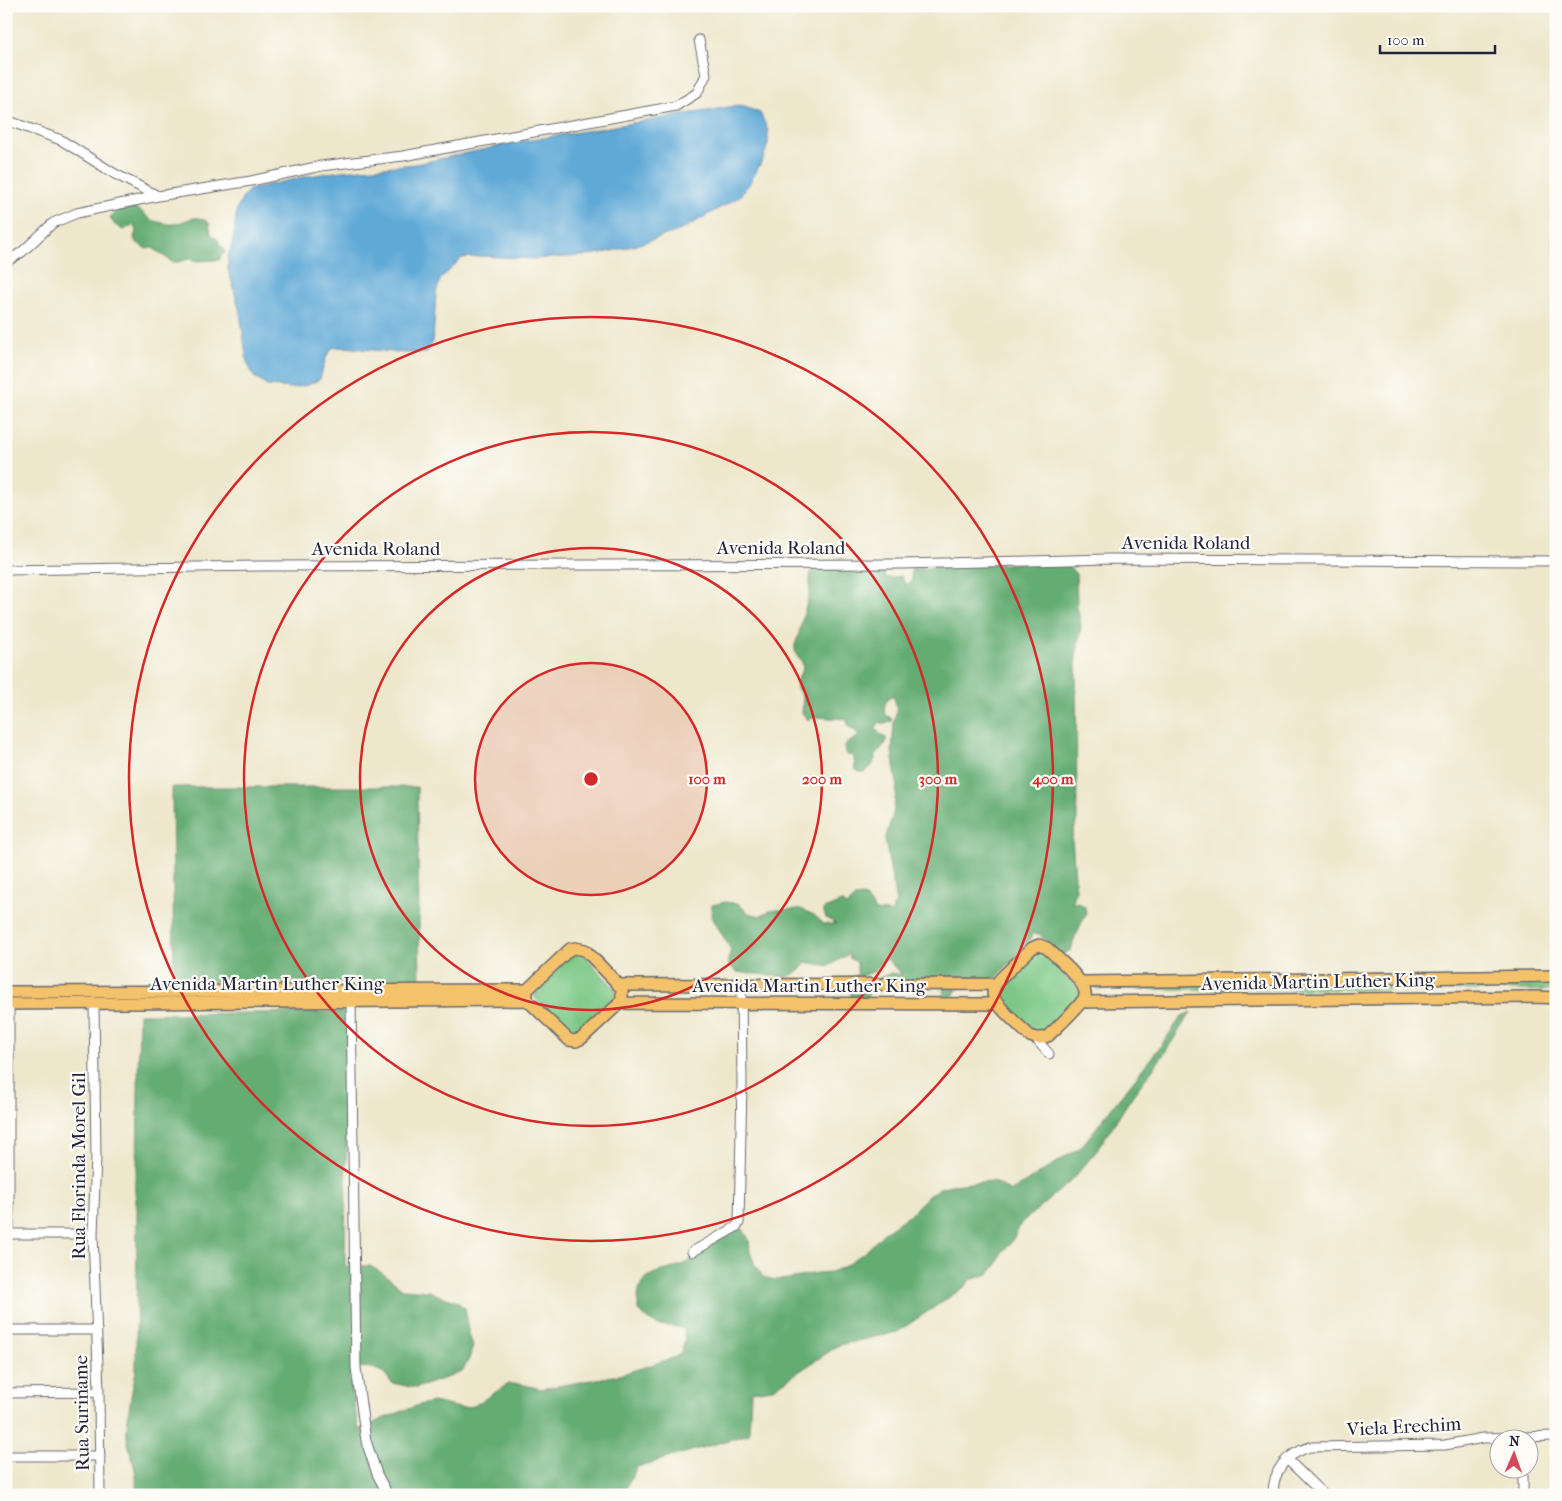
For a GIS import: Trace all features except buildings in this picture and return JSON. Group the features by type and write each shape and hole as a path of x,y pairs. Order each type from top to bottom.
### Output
{"main road":[{"path":"1039,945 1047,948 1081,982 1085,994 1081,1002 1048,1036 1041,1039 1030,1036 999,1004 993,993 996,984 1032,948 1039,945"},
{"path":"575,948 585,950 618,985 622,988 622,1001 582,1038 576,1041 569,1040 527,995 570,949 575,948"},
{"name":"Avenida Martin Luther King","path":"1081,982 1556,976"},
{"path":"871,984 871,1003"},
{"name":"Avenida Martin Luther King","path":"618,985 996,984"},
{"name":"Avenida Martin Luther King","path":"7,1000 527,995"},
{"name":"Avenida Martin Luther King","path":"7,1000 94,1002 351,1001 527,995"},
{"name":"Avenida Martin Luther King","path":"1081,1002 1556,998"},
{"name":"Avenida Martin Luther King","path":"619,1004 999,1004"}],"street":[{"path":"6,262 22,252 53,223 78,213 321,166 403,156 676,106 697,93 706,75 699,40"},
{"path":"6,120 61,140 115,174 158,196"},
{"name":"Avenida Roland","path":"6,570 260,566 892,564 1108,559 1556,561"},
{"path":"692,1252 736,1227 739,1223 742,1084 741,984"},
{"path":"7,1000 8,1234 93,1234"},
{"path":"351,1001 356,1368 366,1441 377,1474 388,1495"},
{"name":"Rua Florinda Morel Gil","path":"94,1002 96,1156 93,1234 97,1330"},
{"path":"1036,1039 1049,1054"},
{"path":"6,1330 97,1330"},
{"name":"Rua Suriname","path":"97,1330 100,1495"},
{"path":"6,1393 99,1392"},
{"name":"Viela Erechim","path":"1540,1437 1556,1436"},
{"name":"Viela Erechim","path":"1287,1459 1297,1450 1310,1447 1445,1446 1490,1438"},
{"path":"6,1456 100,1456"},
{"path":"1273,1495 1273,1485 1277,1470 1287,1459 1324,1495"},
{"path":"1523,1478 1523,1495"}],"green space":[{"path":"131,208 139,210 156,222 169,224 193,218 203,219 209,223 211,234 219,241 219,245 224,248 225,253 220,256 220,260 198,261 189,259 172,262 153,248 146,249 135,241 136,230 133,225 123,230 114,224 110,217 118,209"},
{"path":"1049,562 1068,565 1076,574 1077,606 1081,626 1076,658 1077,819 1072,838 1076,890 1073,904 1077,902 1085,907 1086,914 1076,934 1071,950 1061,955 1039,934 1033,934 993,982 957,988 954,995 948,999 942,998 946,986 921,985 912,990 878,979 891,973 902,975 887,959 875,971 862,976 861,983 869,994 864,1000 853,1001 850,991 846,989 849,979 858,974 857,962 850,959 849,954 829,966 806,962 799,972 787,977 736,972 727,963 731,950 712,917 712,905 725,902 739,904 748,913 760,916 772,910 801,909 814,915 824,924 836,924 826,918 824,909 841,902 846,906 856,897 863,896 876,911 892,913 896,903 885,839 893,815 897,784 892,752 897,708 893,695 887,701 884,708 885,714 892,721 885,724 879,722 876,729 886,738 886,743 877,753 872,766 865,772 859,772 855,769 854,758 851,755 847,755 844,748 846,744 858,737 858,733 848,726 847,719 816,717 808,720 802,713 803,698 796,682 803,668 802,662 796,654 795,647 809,595 813,568 880,568 887,578 901,576 906,585 912,581 911,569"},
{"path":"172,787 417,787 420,982 174,981"},
{"path":"573,953 582,953 616,990 615,997 579,1034 573,1034 535,998 539,988"},
{"path":"1037,953 1043,953 1078,987 1081,995 1044,1031 1038,1032 1033,1030 999,997 997,992 999,987"},
{"path":"1556,982 1556,990 1096,989 1096,983"},
{"path":"348,1012 345,1266 370,1266 403,1289 429,1291 454,1300 465,1308 473,1346 463,1370 452,1376 416,1388 392,1383 384,1373 373,1368 361,1367 351,1374 349,1378 359,1430 419,1405 433,1402 460,1408 474,1406 508,1384 521,1384 541,1389 619,1375 673,1358 680,1354 685,1342 684,1329 658,1325 647,1319 638,1310 640,1286 649,1276 691,1260 717,1239 731,1231 743,1229 749,1240 750,1252 755,1265 763,1277 776,1280 790,1279 842,1268 865,1252 885,1232 909,1215 939,1188 992,1181 1010,1192 1081,1147 1182,1016 1191,1012 1095,1153 1071,1181 1021,1223 1011,1243 1002,1252 997,1264 989,1274 970,1280 966,1286 897,1332 839,1345 773,1389 751,1392 749,1434 637,1467 623,1495 135,1495 136,1480 128,1445 127,1430 136,1371 137,1209 135,1183 137,1168 139,1014"}],"water":[{"path":"735,106 745,107 760,113 768,130 768,144 763,159 749,184 739,197 681,230 633,246 583,256 533,259 484,256 462,258 440,280 436,293 433,342 426,353 402,353 344,347 332,348 326,358 320,379 308,385 292,388 267,386 254,377 247,362 240,313 228,270 228,256 233,242 237,209 249,190 303,177 341,171 416,164 524,141"}]}
